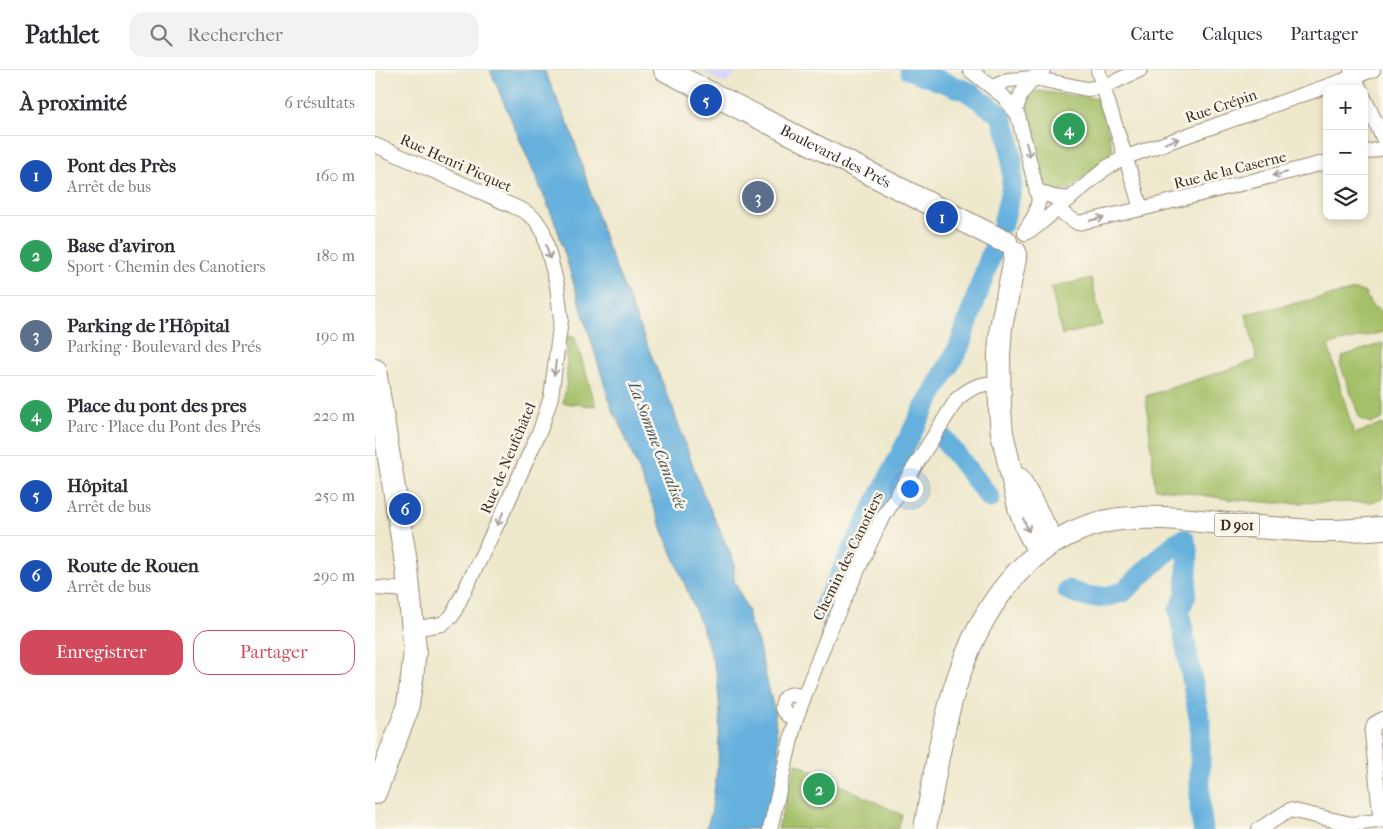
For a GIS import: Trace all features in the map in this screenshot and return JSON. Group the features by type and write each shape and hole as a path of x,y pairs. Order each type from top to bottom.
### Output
{"main road":[{"name":"Boulevard des Prés","path":"665,70 999,240 1016,241"},
{"path":"1016,241 1015,259 1001,327 999,383 1002,433 1019,507 1027,529 1046,547"},
{"path":"375,370 409,590 414,666 408,702 397,739 375,793"},
{"path":"1010,463 1035,506 1046,547"},
{"path":"1035,506 1065,521 1091,526"},
{"name":"D 901","path":"925,829 947,714 974,635 990,607 1015,574 1046,547 1091,526 1118,519 1152,517 1313,531 1383,528"}],"street":[{"path":"970,70 1004,97 1018,115 1039,200 1035,215 1016,241"},
{"path":"1098,70 1141,209"},
{"path":"993,87 1008,80 1038,74 1087,88 1103,87 1140,70"},
{"name":"Rue Crépin","path":"1016,241 1057,210 1106,168 1126,157 1355,78 1373,70"},
{"path":"1016,110 1021,94 1038,74"},
{"path":"1368,106 1383,138"},
{"name":"Rue Henri Picquet","path":"375,145 524,211"},
{"path":"1368,152 1383,148"},
{"name":"Rue de la Caserne","path":"1057,210 1078,224 1323,163"},
{"path":"1038,191 1053,197 1070,199"},
{"name":"Rue de Neufchâtel","path":"413,629 442,624 452,616 522,472 541,428 551,397 561,309 543,231 535,219 524,211"},
{"name":"Chemin des Canotiers","path":"770,829 796,718 829,632 879,524 957,399 968,390 980,384 999,383"},
{"path":"375,588 409,590"},
{"path":"1259,829 1290,810 1351,824 1381,824 1372,733 1374,724 1383,718"}],"shaded area":[{"path":"699,70 739,70 725,84"}],"green space":[{"path":"1037,91 1100,99 1113,151 1069,190 1057,192 1050,189 1045,182 1025,107 1028,98"},
{"path":"1091,278 1102,325 1062,335 1051,288"},
{"path":"1356,290 1364,292 1372,306 1383,312 1383,332 1328,345 1354,434 1383,424 1383,499 1372,502 1278,503 1228,499 1155,488 1146,396 1257,360 1246,314"},
{"path":"567,335 575,338 596,406 563,403 567,382"},
{"path":"1383,343 1383,419 1371,423 1360,419 1340,364 1343,356"},
{"path":"796,763 902,815 898,829 778,829"}],"water":[{"name":"La Somme Canalisée","path":"490,70 544,70 571,130 607,246 673,409 700,486 734,562 734,580 748,611 748,618 758,643 774,710 781,771 766,829 706,829 711,814 718,763 720,713 717,674 702,627 620,424 612,409 555,222"}],"waterway":[{"path":"910,70 967,91 1001,115 1009,139 1012,159 1012,187 1003,223"},
{"path":"821,613 920,416 959,347 992,252"},
{"path":"943,438 990,498"},
{"path":"1068,590 1087,597 1105,597 1123,592 1176,543 1184,539 1188,551 1186,595 1179,610 1200,722 1200,809 1203,829"}],"place":[{"name":"Hôpital","path":"706,100"},
{"name":"Place du pont des pres","path":"1069,129"},
{"name":"Parking de l'Hôpital","path":"758,197"},
{"name":"Pont des Près","path":"942,217"},
{"name":"Route de Rouen","path":"405,509"},
{"name":"Base d'aviron","path":"819,789"}]}
